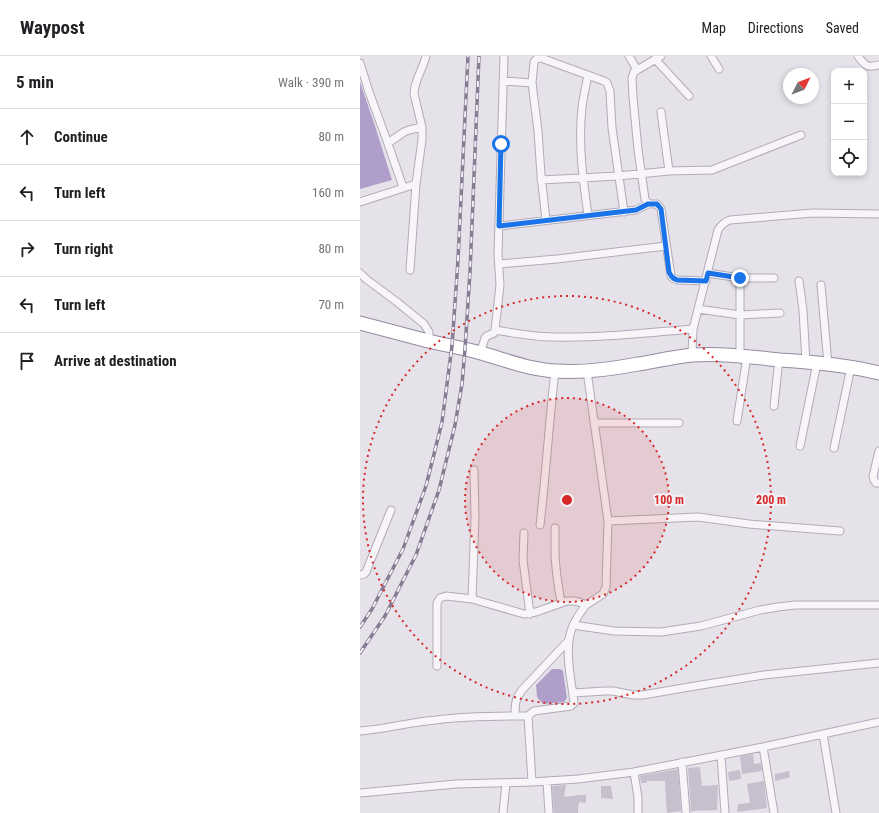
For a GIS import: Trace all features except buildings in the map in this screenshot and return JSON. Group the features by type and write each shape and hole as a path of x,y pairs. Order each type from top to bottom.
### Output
{"highway":[{"path":"360,323 480,353 518,365 555,371 586,371 637,365 692,355 718,354 852,367 879,373"}],"street":[{"path":"410,270 416,184 422,140 422,127 414,94 416,83 426,56"},
{"path":"480,353 485,338 494,334 500,284 498,254 504,56"},
{"path":"629,56 637,70"},
{"path":"712,56 719,69"},
{"path":"858,56 866,66 873,67 879,65"},
{"path":"546,220 532,83 534,62 538,58 607,83 610,91 612,128 624,212"},
{"path":"648,204 645,199 638,150 632,78 634,72 658,58 688,96"},
{"path":"360,63 402,187"},
{"path":"588,75 581,123 583,178 588,215"},
{"path":"503,81 532,83"},
{"path":"661,112 669,171"},
{"path":"388,143 408,130 422,127"},
{"path":"541,180 618,176 669,171 712,170 802,135"},
{"path":"360,202 402,187 416,184"},
{"path":"499,226 624,212 636,210 648,204 657,204 661,209 669,272 673,278 677,280 707,277 774,278"},
{"path":"692,355 693,329 718,230 721,225 730,220 813,213 879,214"},
{"path":"499,264 557,259 666,246"},
{"path":"360,273 363,281 397,302 424,324 429,332 429,341"},
{"path":"738,421 744,356 740,314 740,278"},
{"path":"799,280 803,310 817,363"},
{"path":"800,446 817,363 821,285"},
{"path":"698,309 740,314 780,313"},
{"path":"495,330 524,335 552,337 693,329"},
{"path":"774,406 779,360"},
{"path":"834,448 852,367"},
{"path":"540,525 555,371"},
{"path":"360,731 436,720 469,717 528,716 534,711 571,706 574,703 569,660 569,640 573,625 586,605 603,594 606,587 608,521 586,371"},
{"path":"594,423 679,423"},
{"path":"879,450 873,476 876,483 879,483"},
{"path":"472,599 475,518 474,470"},
{"path":"360,575 366,572 391,510"},
{"path":"608,521 698,517 749,524 840,531"},
{"path":"556,528 555,557 561,603"},
{"path":"524,533 523,560 530,614"},
{"path":"437,666 438,603 440,598 446,596 472,599 524,614 530,614 567,601 579,602 586,605"},
{"path":"573,625 614,631 661,632 701,626 760,610 778,607 795,605 879,606"},
{"path":"516,716 515,704 522,690 569,640"},
{"path":"573,693 613,691 633,695 643,695 764,675 879,663"},
{"path":"528,716 532,782"},
{"path":"360,793 456,784 578,779 634,772 763,747 879,722"},
{"path":"823,734 836,813"},
{"path":"763,747 774,813"},
{"path":"721,755 725,813"},
{"path":"682,762 686,813"},
{"path":"634,772 638,798 638,813"},
{"path":"547,781 549,813"},
{"path":"503,813 506,783"}],"shaded area":[{"path":"360,82 392,180 360,189"},
{"path":"552,669 560,669 563,671 567,698 564,702 543,704 537,697 536,685"}],"railway":[{"path":"360,627 372,609 403,549 426,486 442,422 452,346 458,260 468,56"},
{"path":"360,653 385,616 416,555 439,490 455,425 462,384 465,349 470,272 479,56"}],"route":[{"path":"501,144 499,226 624,212 636,210 648,204 657,204 661,209 669,272 673,278 677,280 706,281 708,273 740,278"}]}
